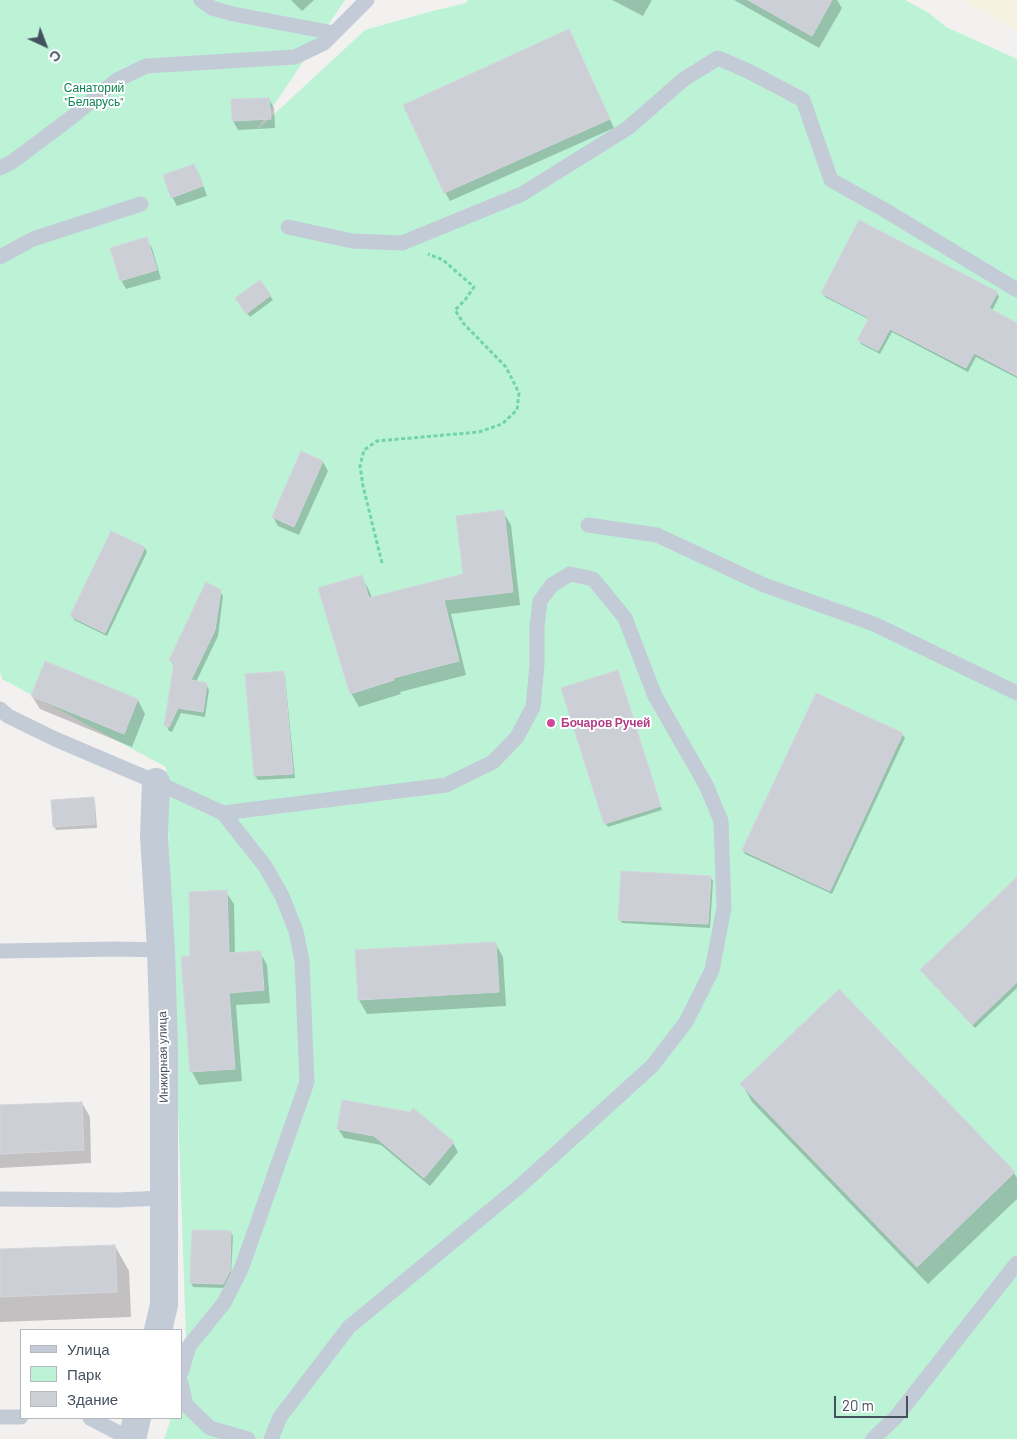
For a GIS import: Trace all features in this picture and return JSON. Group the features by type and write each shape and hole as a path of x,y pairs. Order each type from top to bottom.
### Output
{"street":[{"name":"Инжирная улица","path":"156,782 154,836 161,950 164,1047 164,1306 158,1329"},
{"path":"131,1439 137,1419"}],"lane":[{"path":"201,0 212,8 233,14 334,33"},
{"path":"0,168 12,162 72,117 117,80 146,66 295,57 324,43 367,0"},
{"path":"288,227 352,241 402,243 522,194 628,128 684,79 718,58 748,71 803,100 831,180 883,209 1017,290"},
{"path":"0,257 32,239 141,204"},
{"path":"588,524 656,535 764,585 874,624 1017,693"},
{"path":"223,813 446,785 493,762 517,737 533,707 540,601 552,585 570,574 593,579 625,618 655,696 706,785 721,821 724,908 712,970 686,1022 652,1066 520,1186 349,1327 280,1417 271,1439"},
{"path":"0,709 8,716 55,739 223,813 265,866 282,896 296,932 302,961 307,1082 242,1267 224,1303 189,1346 182,1370"},
{"path":"0,951 161,950"},
{"path":"0,1199 117,1200 163,1198"},
{"path":"873,1439 896,1417 1017,1263"},
{"path":"182,1387 186,1405 210,1428 248,1439"},
{"path":"0,1417 20,1417"},
{"path":"92,1419 131,1439"}],"path":[{"path":"382,563 363,486 360,466 364,450 377,440 479,432 502,424 517,410 519,393 506,368 464,324 455,310 466,300 474,287 443,260 402,243"}],"green space":[{"name":"Бочаров Ручей","path":"0,0 345,0 257,130 365,30 466,3 468,0 905,0 929,13 946,27 1017,59 1017,1439 164,1439 171,1419 182,1419 182,1382 187,1366 166,767 2,679 0,671"}],"sand":[{"path":"968,0 1017,0 1017,30 966,3"}],"building":[{"path":"748,0 832,0 812,36"},
{"path":"569,29 610,119 444,193 403,105"},
{"path":"269,98 271,119 232,121 231,99"},
{"path":"194,164 203,186 171,198 163,175"},
{"path":"859,220 998,292 989,308 1017,323 1017,376 974,353 966,368 890,329 878,351 857,340 869,318 821,293"},
{"path":"147,237 157,270 120,281 110,248"},
{"path":"260,280 271,295 246,314 235,298"},
{"path":"301,451 323,461 294,527 272,517"},
{"path":"504,510 513,592 444,600 459,661 393,678 394,680 350,694 318,588 362,575 369,598 463,574 456,516"},
{"path":"111,531 145,547 105,633 70,616"},
{"path":"206,582 221,590 215,630 191,680 207,683 203,712 178,708 169,727 164,726 174,663 169,660"},
{"path":"45,661 138,699 124,734 31,696"},
{"path":"618,670 661,806 604,824 561,688"},
{"path":"284,671 293,774 254,776 245,674"},
{"path":"816,693 903,733 830,891 742,850"},
{"path":"94,797 95,824 53,827 51,800"},
{"path":"621,871 711,876 708,924 618,920"},
{"path":"1017,877 1017,982 972,1025 920,970"},
{"path":"227,890 229,953 261,951 264,990 229,993 235,1069 190,1072 181,957 190,956 189,892"},
{"path":"496,942 499,992 358,1000 355,950"},
{"path":"839,989 1015,1172 917,1267 740,1084"},
{"path":"342,1100 410,1112 413,1108 454,1142 424,1178 374,1136 337,1129"},
{"path":"82,1102 84,1150 0,1154 0,1105"},
{"path":"192,1230 231,1231 230,1271 223,1284 190,1283"},
{"path":"115,1245 117,1292 0,1297 0,1249"}],"place":[{"name":"Бочаров Ручей","path":"551,723"}],"park label":[{"name":"Санаторий \"Беларусь\"","path":"94,95"}]}
